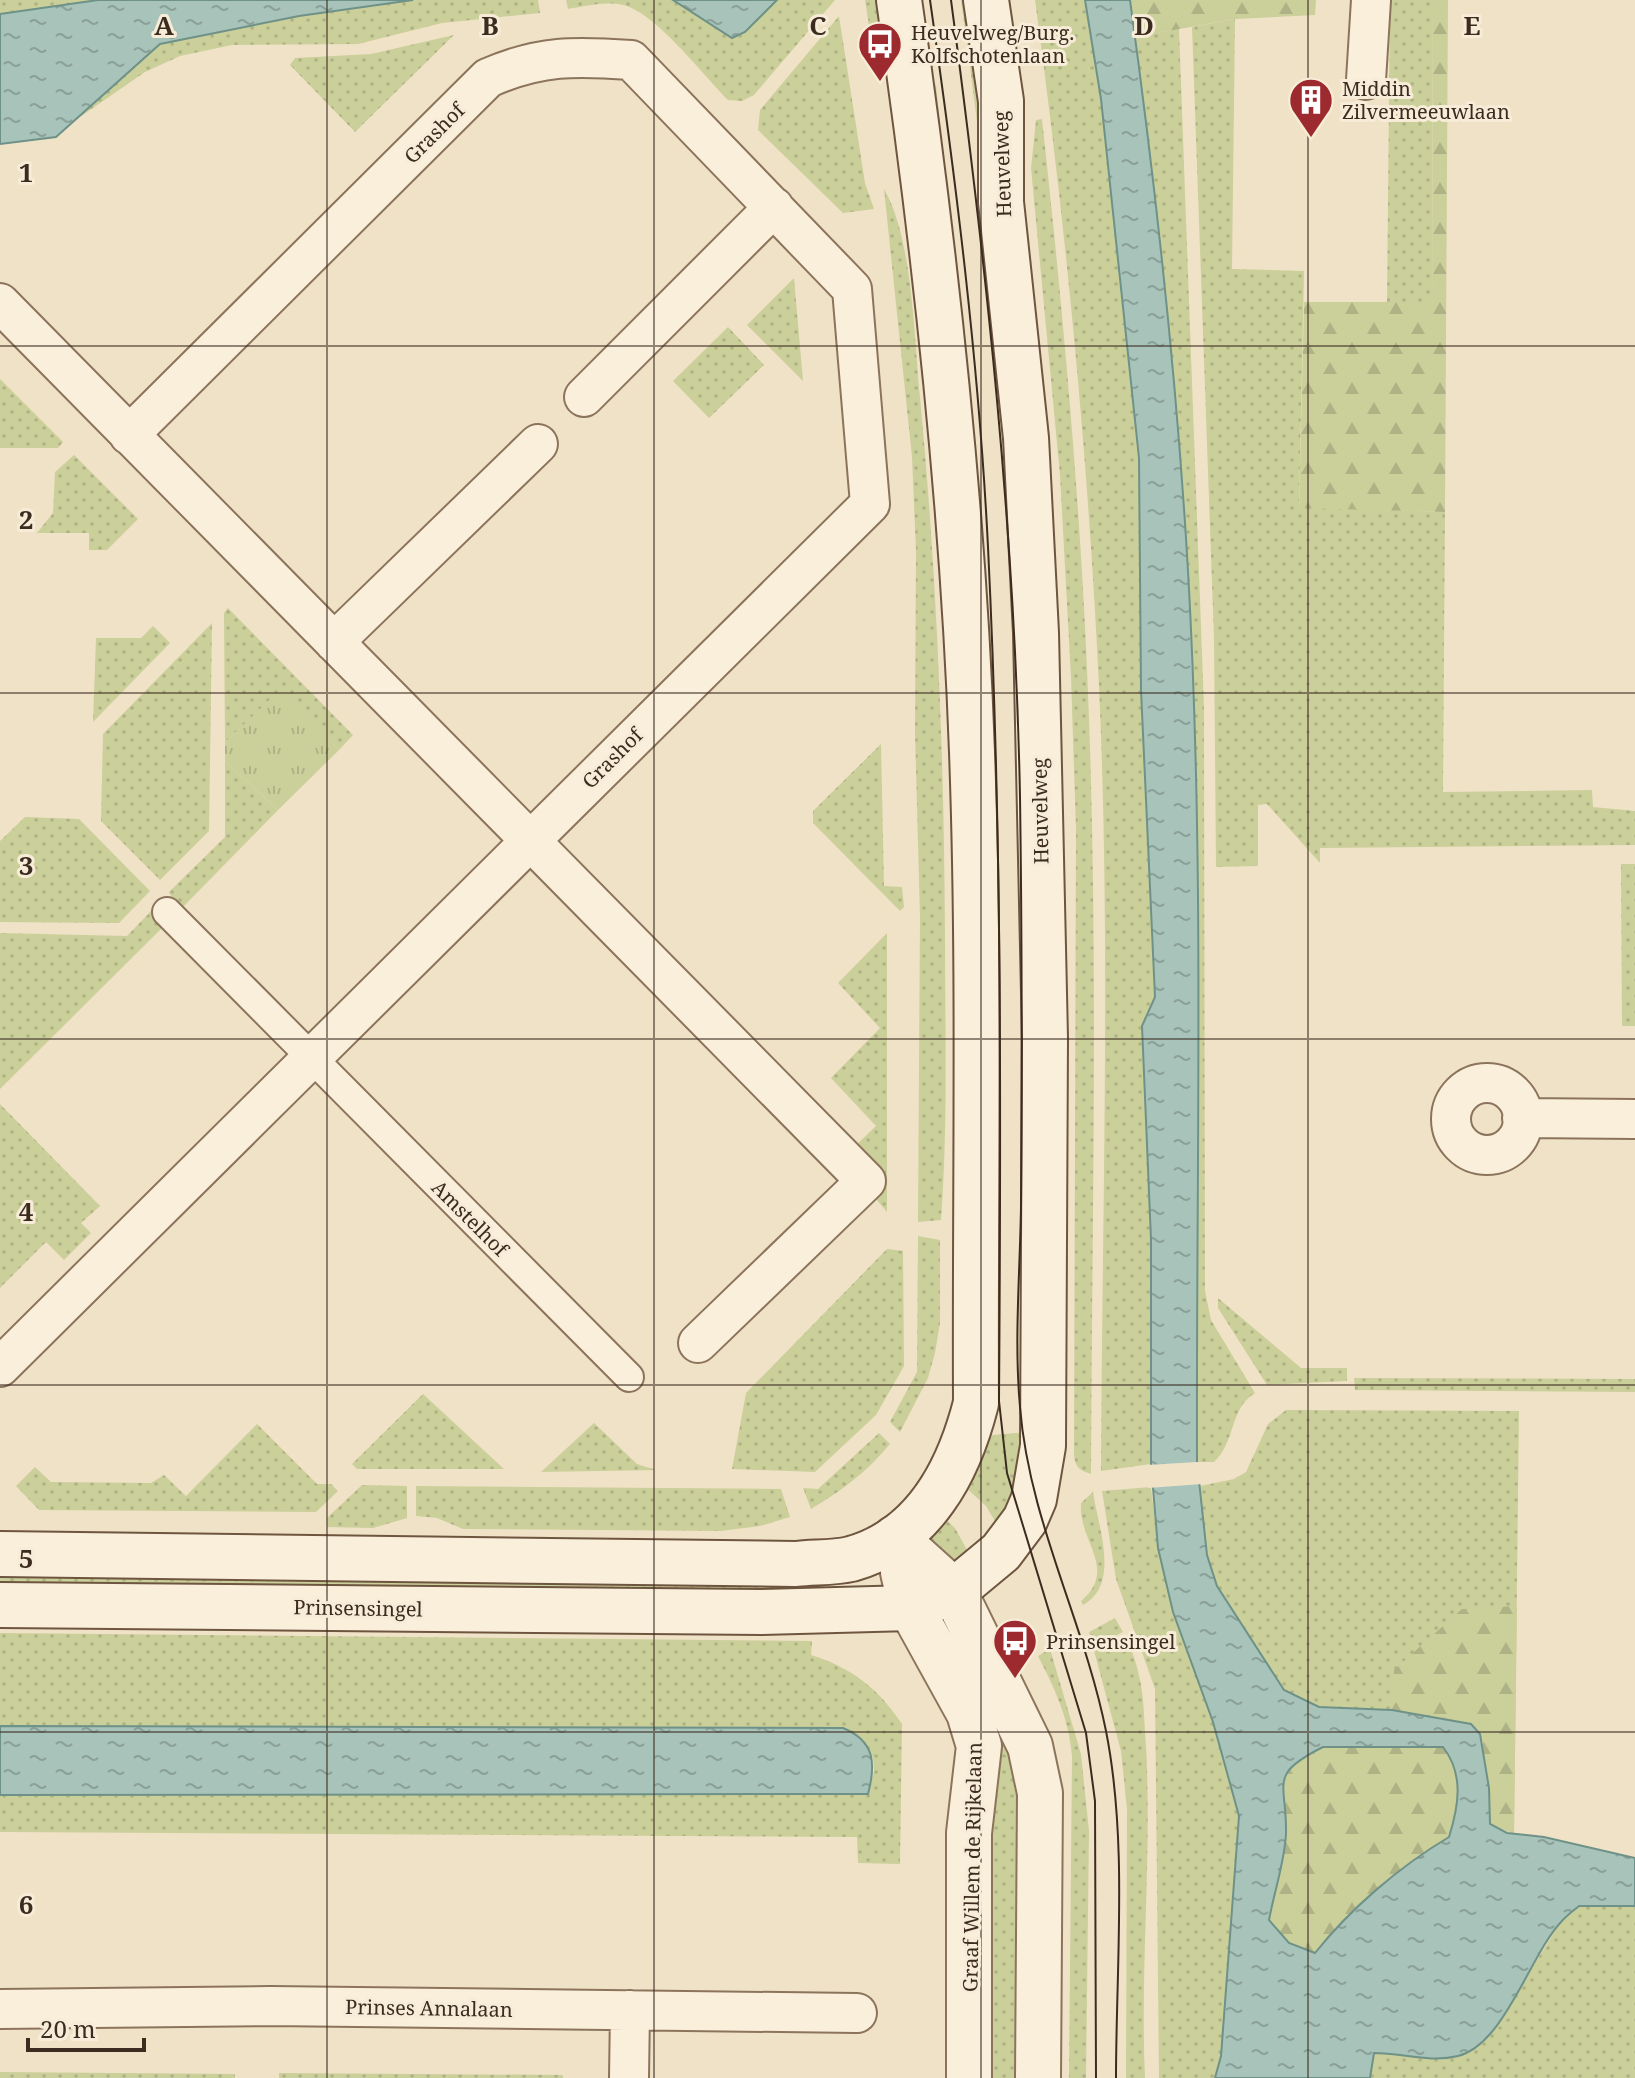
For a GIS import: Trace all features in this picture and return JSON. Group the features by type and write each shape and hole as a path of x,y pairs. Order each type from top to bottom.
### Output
{"main road":[{"path":"0,1554 796,1564 851,1559 895,1538 947,1484 965,1445 976,1403 972,754 962,559 927,194 899,0"},
{"name":"Heuvelweg","path":"954,1591 1001,1552 1025,1520 1034,1499 1043,1446 1045,1038 1036,633 1026,438 1001,202 1001,101 986,0"},
{"path":"895,1538 954,1591 1030,1746 1040,1793 1038,2078"},
{"name":"Graaf Willem de Rijkelaan","path":"895,1538 911,1608 969,1713 979,1746 969,1833 969,2078"},
{"name":"Prinsensingel","path":"0,1605 761,1612 911,1608 954,1591"}],"street":[{"path":"1366,80 1371,0"},
{"name":"Grashof","path":"129,435 488,78 518,65 565,56 631,60 852,289 870,504 530,839"},
{"path":"584,397 774,207"},
{"path":"0,303 866,1181 698,1343"},
{"path":"334,642 538,444"},
{"path":"0,1367 530,839"},
{"name":"Amstelhof","path":"167,912 629,1377"},
{"path":"1522,1118 1635,1119"},
{"name":"Prinses Annalaan","path":"0,2009 270,2006 857,2013"},
{"path":"629,2078 630,2010"}],"green space":[{"path":"0,0 98,0 0,14"},
{"path":"413,0 538,0 540,13 442,23 358,44 232,45 180,56 145,72 77,119 160,44 299,16"},
{"path":"566,0 673,0 732,38 745,32 777,0 835,0 754,95 742,101 728,100 664,32 636,10 609,4 568,9"},
{"path":"865,0 885,0 895,63 878,82"},
{"path":"961,0 973,0 1020,503 1033,765 1032,1433 1021,1487 999,1528 986,1506 963,1485 984,1435 989,1020 984,765 970,507 956,343 922,88 936,85 962,342 990,765 992,1435 1028,1432 1028,769 1020,576 1005,383"},
{"path":"1035,0 1085,0 1101,99 1139,458 1155,997 1142,1026 1151,1239 1151,1464 1101,1471 1105,882 1099,686 1089,514 1074,342 1057,171"},
{"path":"1130,0 1316,0 1315,15 1235,19 1135,37"},
{"path":"1390,0 1432,0 1433,303 1387,303"},
{"path":"1432,0 1448,0 1445,512 1299,508 1304,302 1433,302"},
{"path":"839,16 865,183 874,209 843,213 758,130 760,110"},
{"path":"1235,19 1232,269 1304,271 1299,507 1445,512 1443,792 1592,790 1593,807 1635,811 1635,845 1320,848 1320,863 1267,804 1258,805 1258,866 1216,867 1214,638 1192,27"},
{"path":"1179,29 1204,708 1205,1291 1211,1320 1255,1393 1241,1408 1226,1445 1214,1462 1197,1462 1196,795 1188,573 1172,372 1135,37"},
{"path":"454,35 355,132 290,65 295,58 371,54"},
{"path":"1042,119 1075,462 1091,770 1094,1072 1091,1474 1078,1467 1074,1454 1076,829 1060,475 1031,168 1036,120"},
{"path":"884,189 901,234 911,290 931,531 941,733 946,1043 943,1184 941,1220 918,1222 920,917 915,732 916,550 912,457"},
{"path":"794,278 803,381 747,325"},
{"path":"728,327 764,365 709,418 673,381"},
{"path":"0,379 63,442 58,448 0,448"},
{"path":"74,455 138,519 107,550 89,550 89,533 37,533 53,513 55,472"},
{"path":"228,608 353,735 339,750 280,691 225,742 224,613"},
{"path":"212,623 209,831 160,880 101,821 103,734"},
{"path":"153,626 170,643 93,722 96,638 141,638"},
{"path":"280,690 339,750 278,810 225,761 225,742"},
{"path":"881,744 884,886 902,887 904,907 900,911 813,823 813,811"},
{"path":"225,761 278,810 179,911 169,892 225,837"},
{"path":"25,817 79,819 150,891 119,923 0,922 0,841"},
{"path":"1621,864 1635,864 1635,1026 1622,1026"},
{"path":"152,910 168,922 0,1089 0,933 127,936"},
{"path":"887,933 887,1212 876,1199 883,1190 885,1177 855,1146 876,1126 831,1078 880,1028 838,983"},
{"path":"0,1104 100,1206 81,1223 91,1233 64,1260 46,1242 0,1288"},
{"path":"918,1236 940,1240 940,1323 928,1378 900,1432 890,1422 917,1372"},
{"path":"887,1249 903,1251 904,1366 876,1415 815,1472 732,1469 746,1393"},
{"path":"1218,1298 1301,1368 1347,1368 1347,1381 1267,1385 1218,1308"},
{"path":"1354,1378 1635,1379 1635,1392 1355,1390"},
{"path":"423,1394 504,1469 357,1469 352,1464"},
{"path":"1286,1410 1519,1411 1514,1834 1392,1710 1319,1707 1284,1690 1217,1586 1207,1555 1200,1486 1234,1479 1246,1472 1268,1424"},
{"path":"594,1423 637,1464 656,1470 541,1472"},
{"path":"257,1424 317,1484 331,1484 338,1491 316,1512 39,1510 16,1486 35,1467 51,1482 151,1483 164,1475 186,1496"},
{"path":"879,1433 890,1444 853,1480 811,1509 803,1488 818,1489"},
{"path":"362,1485 407,1486 407,1518 373,1528 327,1527 327,1518"},
{"path":"416,1486 781,1489 790,1517 760,1526 721,1531 463,1529 437,1518 416,1516"},
{"path":"1151,1487 1158,1548 1173,1612 1213,1722 1239,1816 1221,2056 1215,2078 1159,2078 1155,1689 1116,1579 1102,1491"},
{"path":"1093,1492 1102,1538 1104,1569 1095,1596 1083,1605 1081,1601 1097,1578 1097,1566 1085,1530 1081,1503"},
{"path":"943,1517 955,1528 972,1559 959,1570 922,1536"},
{"path":"0,1567 808,1573 813,1587 812,1601 0,1593"},
{"path":"1517,1606 1514,1834 1489,1824 1485,1757 1478,1733 1472,1726 1446,1718 1392,1710 1394,1670 1462,1609"},
{"path":"1115,1618 1123,1632 1117,1635 1122,1646 1129,1644 1138,1671 1144,1719 1148,1829 1145,2078 1126,2078 1127,1809 1121,1751 1089,1632"},
{"path":"0,1633 812,1641 811,1655 839,1666 863,1681 902,1724 900,1864 858,1863 857,1837 0,1832 0,1795 867,1794 874,1771 873,1758 843,1728 0,1726"},
{"path":"1050,1649 1081,1754 1089,1831 1086,2078 1069,2078 1072,1756 1060,1704 1038,1656"},
{"path":"986,1679 1020,1758 1028,2078 985,2078"},
{"path":"1323,1747 1443,1747 1454,1768 1458,1790 1449,1837 1377,1889 1315,1953 1289,1943 1269,1920 1285,1844 1284,1781 1294,1765"},
{"path":"1598,1903 1635,1906 1635,2078 1370,2078 1374,2053 1405,2053 1499,2020 1560,1923 1579,1906"},
{"path":"0,2072 235,2074 235,2078 0,2078"},
{"path":"279,2073 563,2075 563,2078 279,2078"}],"water":[{"path":"98,0 413,0 299,16 160,44 56,137 0,144 0,14"},
{"path":"673,0 777,0 745,32 732,38"},
{"path":"1085,0 1130,0 1165,285 1188,571 1198,905 1197,1462 1207,1555 1217,1586 1284,1690 1319,1707 1392,1710 1471,1724 1480,1734 1489,1788 1490,1824 1507,1833 1544,1837 1635,1858 1635,1906 1579,1906 1567,1916 1538,1955 1503,2017 1474,2048 1447,2058 1374,2053 1370,2078 1215,2078 1221,2056 1239,1816 1213,1722 1173,1612 1158,1548 1151,1464 1151,1239 1142,1026 1155,997 1141,690 1139,458 1101,99","holes":["1323,1747 1443,1747 1454,1768 1458,1790 1449,1837 1377,1889 1315,1953 1289,1943 1269,1920 1285,1844 1283,1791 1287,1773 1305,1757"]},
{"path":"0,1726 843,1728 854,1733 867,1747 872,1773 868,1794 0,1795"}],"pier":[{"path":"1201,1463 1202,1484 1148,1488 1147,1465"}],"tram line":[{"path":"930,0 965,273 979,410 988,547 998,867 999,1401 1007,1473 1086,1733 1095,1801 1096,2078"},
{"path":"951,0 997,397 1017,697 1021,950 1018,1382 1025,1449 1034,1490 1085,1650 1106,1731 1113,1773 1119,1860 1116,2078"}],"place":[{"name":"Heuvelweg/Burg. Kolfschotenlaan","path":"880,83"},
{"name":"Middin Zilvermeeuwlaan","path":"1311,139"},
{"name":"Prinsensingel","path":"1015,1680"}]}
